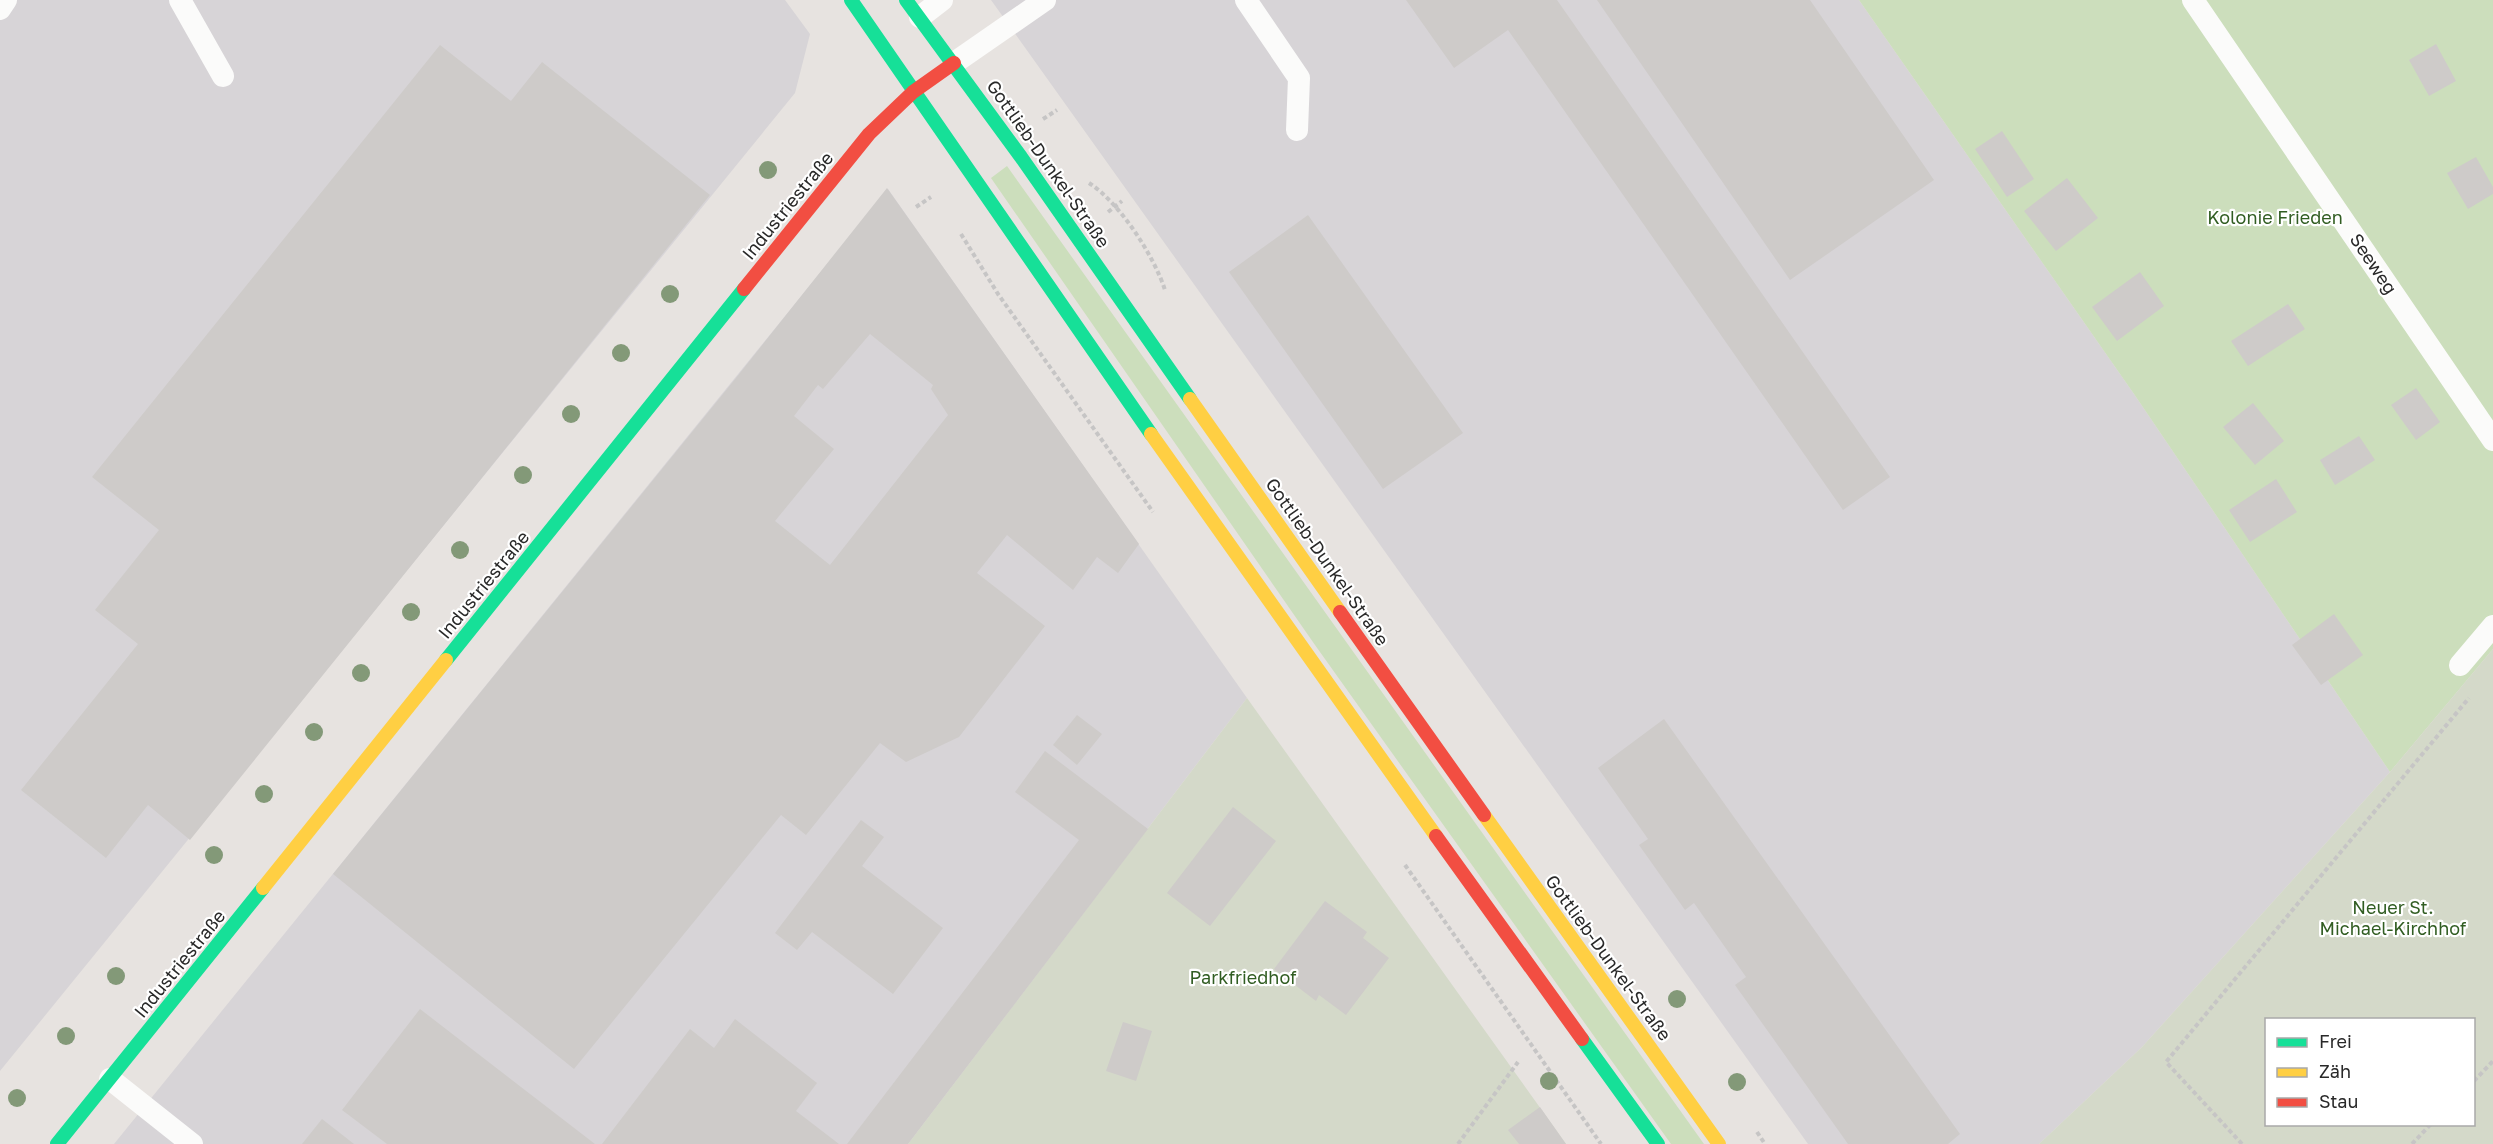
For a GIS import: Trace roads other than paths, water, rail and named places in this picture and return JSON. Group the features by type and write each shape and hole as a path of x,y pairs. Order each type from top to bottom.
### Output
{"street":[{"path":"851,0 1235,556 1658,1144"},
{"name":"Gottlieb-Dunkel-Straße","path":"913,9 954,63 1396,692 1719,1144"},
{"name":"Industriestraße","path":"57,1144 869,134 913,92 954,63"}],"lane":[{"path":"0,9 6,0"},
{"path":"180,0 223,76"},
{"path":"913,9 942,0"},
{"path":"954,63 1046,0"},
{"path":"1246,0 1299,78 1297,130"},
{"name":"Seeweg","path":"2193,0 2493,440"},
{"path":"2460,665 2493,626"},
{"path":"110,1079 192,1144"}],"park label":[{"name":"Kolonie Frieden","path":"2275,218"},
{"name":"Neuer St. Michael-Kirchhof","path":"2393,918"},
{"name":"Parkfriedhof","path":"1243,978"}]}
